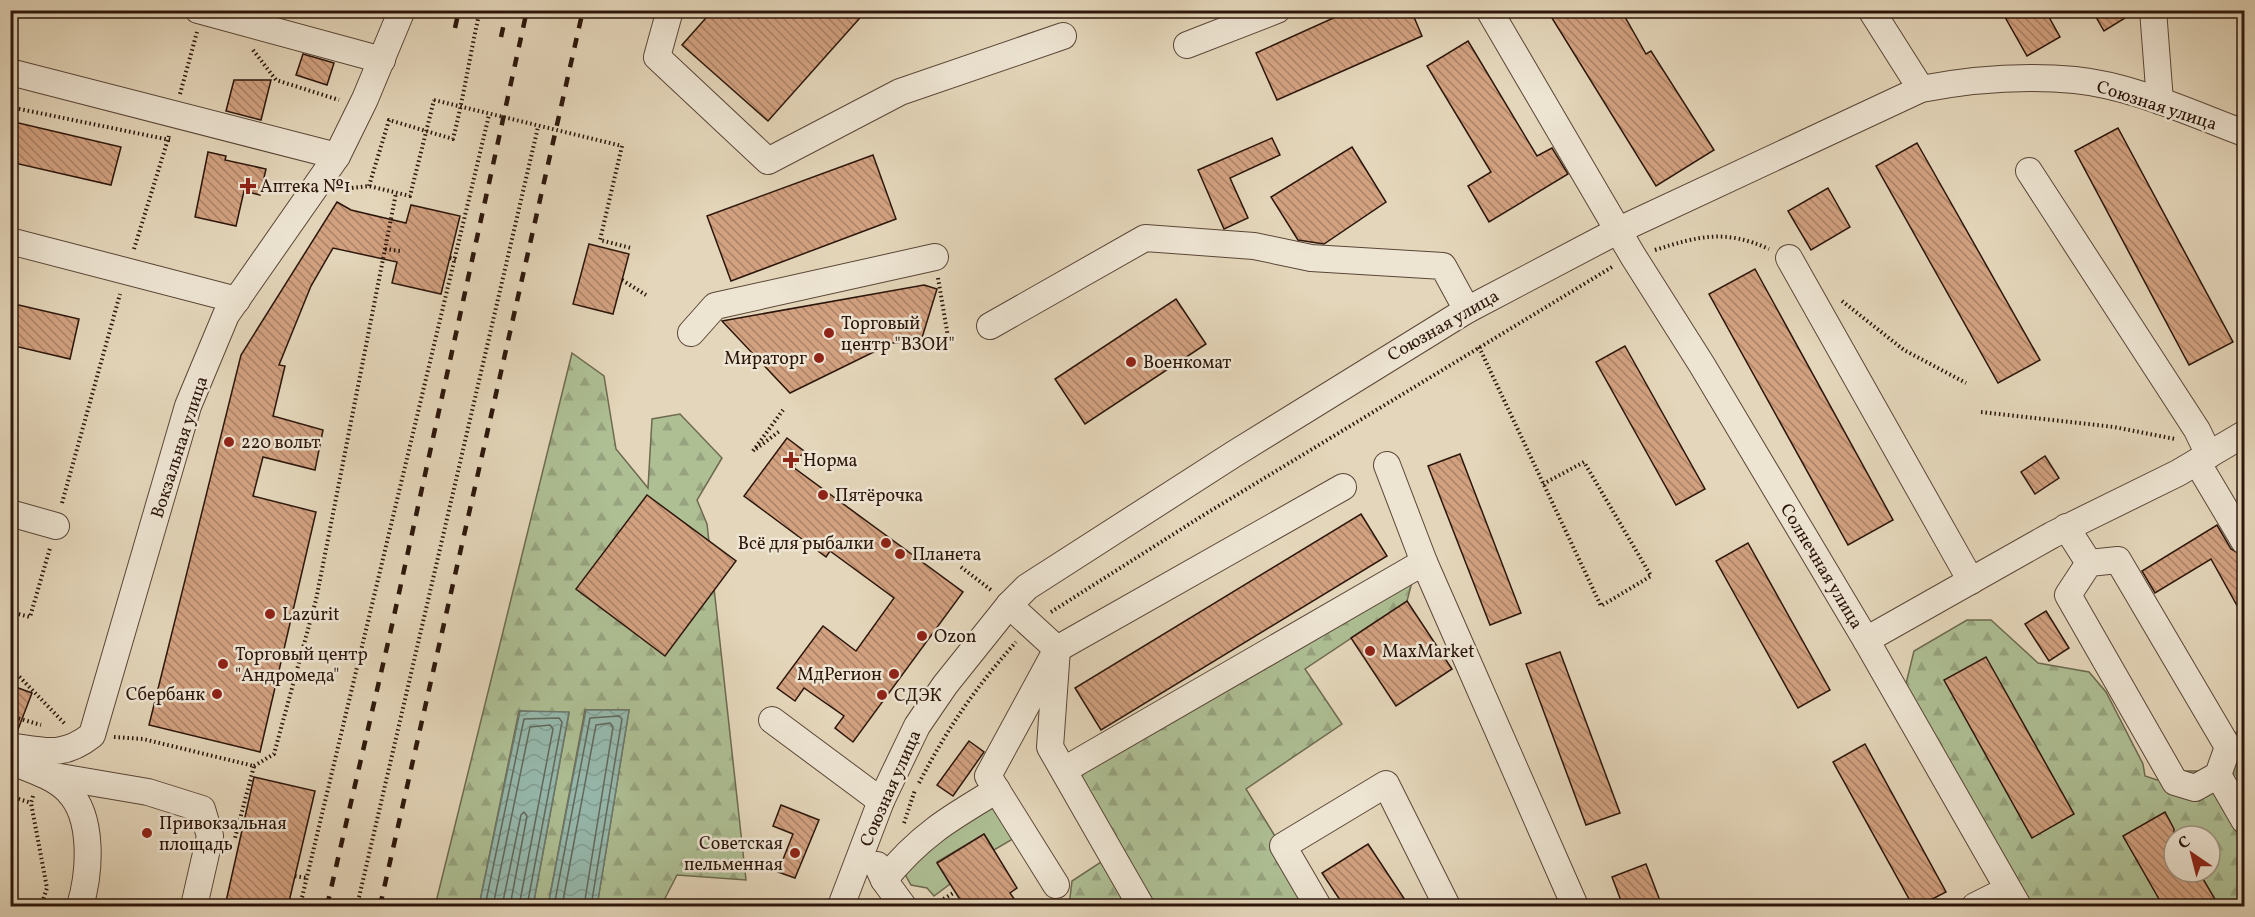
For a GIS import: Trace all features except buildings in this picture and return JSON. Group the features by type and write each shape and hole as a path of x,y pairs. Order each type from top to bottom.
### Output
{"street":[{"name":"Вокзальная улица","path":"45,763 75,748 92,735 188,406 226,315 337,156 382,60 402,10"},
{"path":"670,10 657,57 768,161 900,92 1064,36"},
{"path":"1187,45 1277,10"},
{"name":"Солнечная улица","path":"1489,10 1866,640 2013,898"},
{"path":"1871,10 1921,89"},
{"path":"2153,10 2160,101"},
{"path":"200,11 382,60"},
{"path":"10,72 337,156"},
{"name":"Союзная улица","path":"841,906 881,801 916,726 1002,598 1027,587 1224,460 1467,310 1619,230 1921,89 1967,80 2013,77 2076,80 2160,101 2244,133"},
{"path":"2029,171 2197,430 2203,459 2244,541"},
{"path":"990,326 1145,238 1254,246 1311,258 1443,266 1467,310"},
{"path":"10,241 237,300"},
{"path":"691,333 715,306 935,257"},
{"path":"1789,258 1806,292 1971,581"},
{"path":"1866,640 2066,527 2203,459 2244,434"},
{"path":"1387,465 1424,562 1575,906"},
{"path":"1056,885 988,776 1056,649 1343,487"},
{"path":"10,513 56,526"},
{"path":"2066,527 2089,562"},
{"path":"2118,560 2228,747 2218,775 2194,788 2175,782 2068,595 2089,562 2118,560"},
{"path":"1064,770 1424,562"},
{"path":"1002,598 1056,649"},
{"path":"1056,649 1050,747 1141,906"},
{"path":"772,720 881,801"},
{"path":"10,746 45,763 111,786 148,792 202,809 210,836 194,906"},
{"path":"10,761 45,763 83,812 86,844 85,890 80,906"},
{"path":"2218,775 2244,820"},
{"path":"1318,906 1283,846 1386,784 1447,906"},
{"path":"83,812 93,799 111,786"},
{"path":"884,880 908,851 949,818 997,790"},
{"path":"866,840 884,880 903,906"},
{"path":"1975,906 2013,898"}],"path":[{"path":"369,186 389,120 453,139 467,86 466,70 480,10"},
{"path":"10,612 30,617 126,271 168,140 200,11"},
{"path":"229,19 276,80 342,101"},
{"path":"312,192 369,186 410,196 434,100 621,147"},
{"path":"10,107 168,140"},
{"path":"300,906 489,115 621,147"},
{"path":"357,906 538,127"},
{"path":"599,246 598,240 621,147"},
{"path":"621,147 600,240 631,248"},
{"path":"254,766 274,754 316,600 396,193"},
{"path":"1675,243 1717,234 1754,242 1789,258"},
{"path":"385,249 400,251"},
{"path":"935,257 948,337"},
{"path":"450,258 456,260"},
{"path":"622,280 646,295"},
{"path":"1806,292 1823,290 1850,306 1904,350 1966,383"},
{"path":"1479,346 1543,484 1601,606 1651,576 1584,462 1543,484"},
{"path":"781,430 753,451 783,410"},
{"path":"1981,412 2114,427 2178,440"},
{"path":"961,567 1002,598"},
{"path":"10,667 58,715"},
{"path":"41,906 47,888 31,802 45,763"},
{"path":"10,796 31,802"},
{"path":"295,876 307,878"},
{"path":"932,906 955,892"}],"green space":[{"path":"572,353 604,376 616,449 648,488 652,419 680,414 722,458 697,500 707,524 746,880 677,875 661,906 597,906 629,710 585,710 548,906 533,906 569,713 519,711 479,906 435,906"},
{"path":"1416,567 1407,601 1305,669 1342,724 1246,789 1318,906 1144,906 1075,772"},
{"path":"1967,620 1991,620 2038,663 2089,672 2106,692 2143,764 2145,776 2157,780 2186,771 2208,771 2228,737 2244,728 2244,906 2027,906 1903,696 1914,651"},
{"path":"997,808 1021,834 994,850 984,834 937,862 950,884 934,896 927,888 911,885 906,876 908,862 982,810"},
{"path":"1110,856 1138,906 1069,906 1072,881"}],"water":[{"path":"586,710 629,710 597,906 548,906"},
{"path":"520,711 569,712 533,906 479,906"}],"railway":[{"path":"455,28 459,10"},
{"path":"501,37 507,10"},
{"path":"327,906 390,634 527,10"},
{"path":"380,906 583,10"}],"place":[{"name":"Аптека №1","path":"248,186"},
{"name":"Торговый центр \"ВЗОИ\"","path":"829,333"},
{"name":"Мираторг","path":"819,358"},
{"name":"Военкомат","path":"1131,362"},
{"name":"220 вольт","path":"229,442"},
{"name":"Норма","path":"791,460"},
{"name":"Пятёрочка","path":"823,495"},
{"name":"Всё для рыбалки","path":"886,543"},
{"name":"Планета","path":"900,554"},
{"name":"Lazurit","path":"270,614"},
{"name":"Ozon","path":"922,636"},
{"name":"MaxMarket","path":"1370,651"},
{"name":"Торговый центр \"Андромеда\"","path":"223,664"},
{"name":"МдРегион","path":"894,674"},
{"name":"Сбербанк","path":"217,694"},
{"name":"СДЭК","path":"882,695"},
{"name":"Привокзальная площадь","path":"147,833"},
{"name":"Советская пельменная","path":"795,853"}]}
